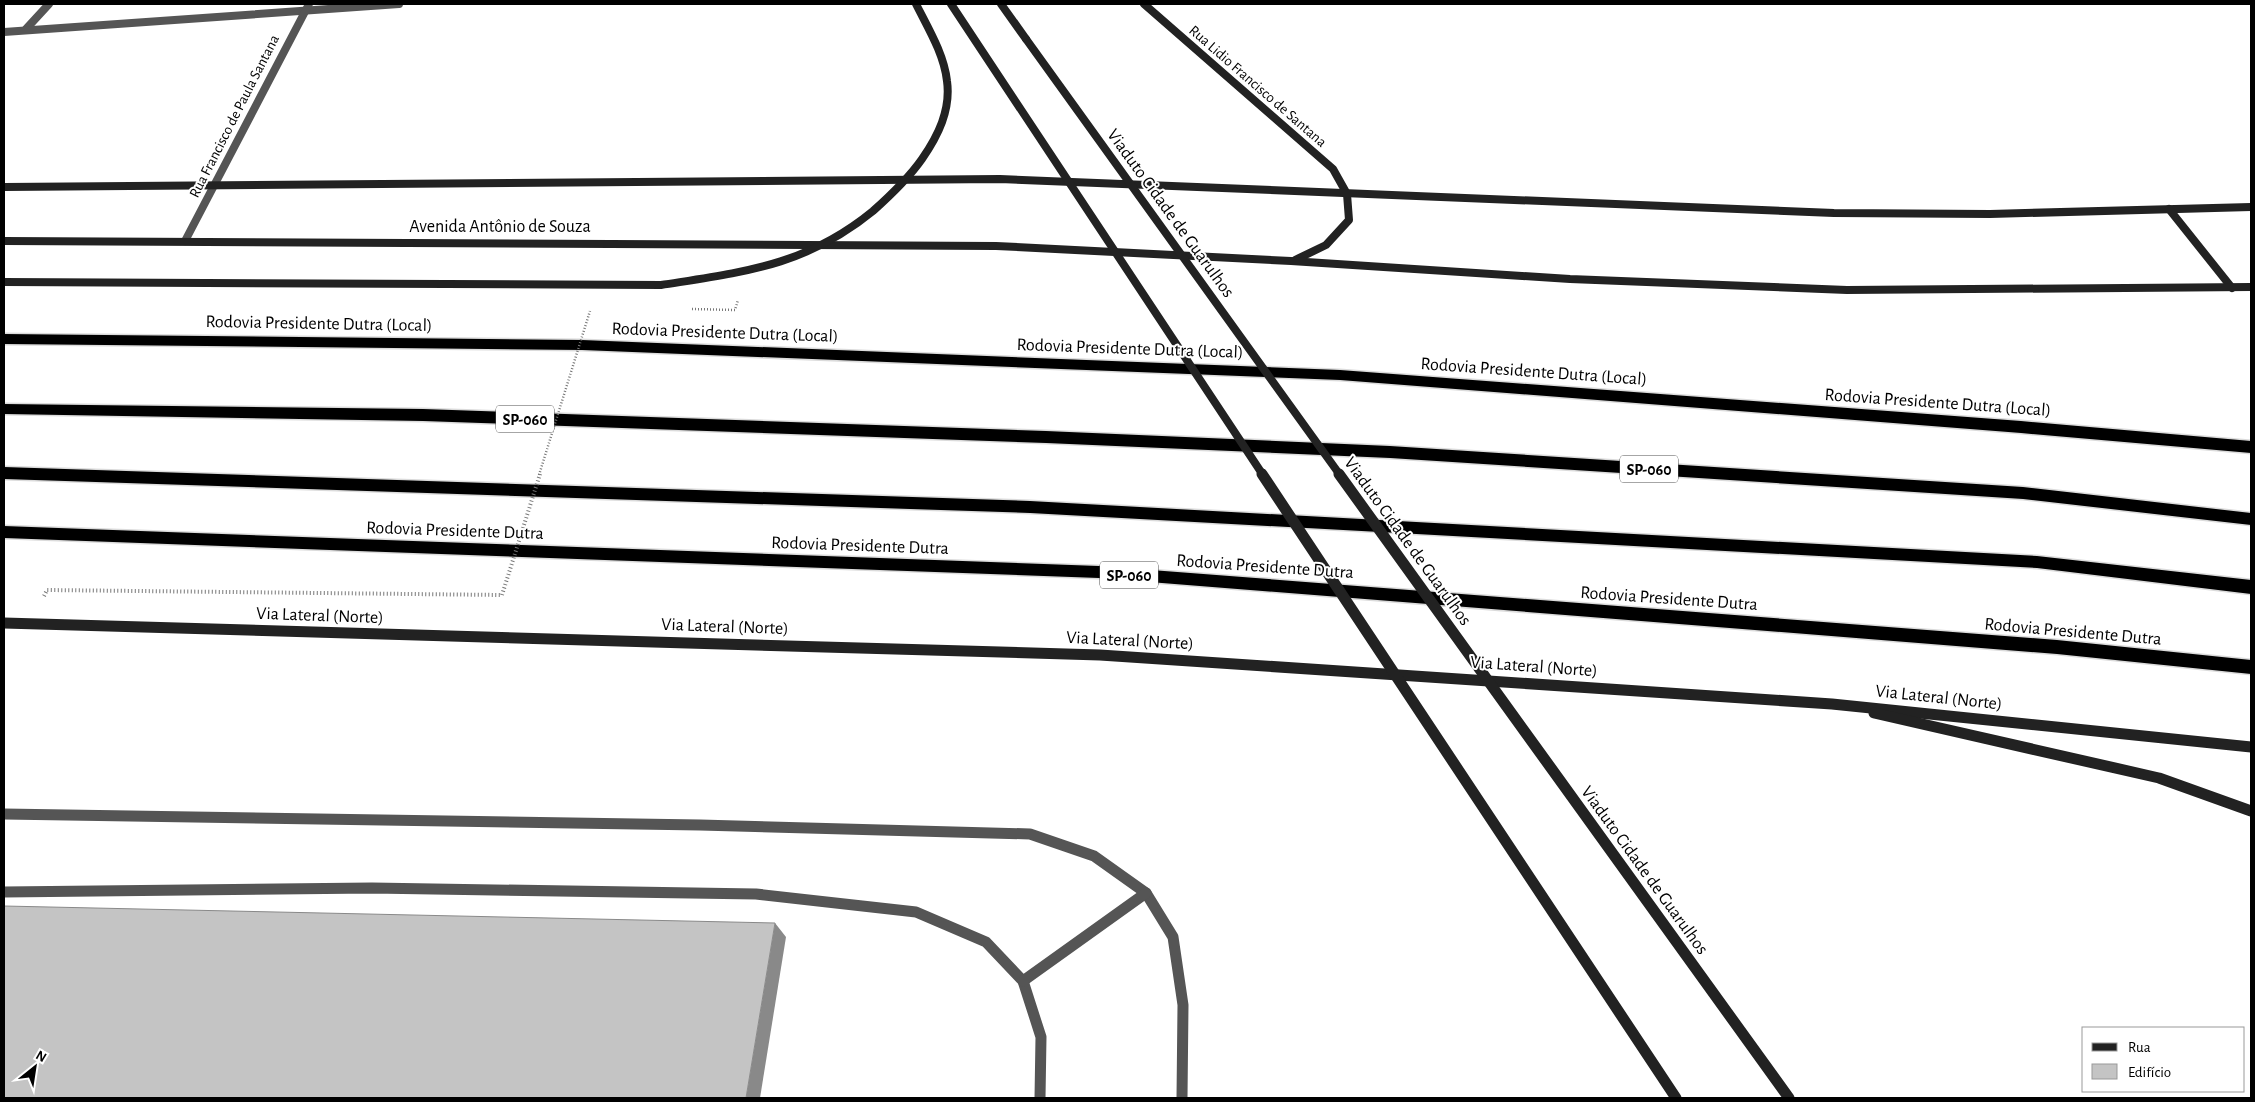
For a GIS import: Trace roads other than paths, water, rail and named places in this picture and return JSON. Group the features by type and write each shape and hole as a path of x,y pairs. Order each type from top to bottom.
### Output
{"highway":[{"name":"Rodovia Presidente Dutra (Local)","path":"4,339 582,346 1340,375 2020,427 2251,447"},
{"name":"SP-060","path":"4,409 424,415 1046,437 1380,452 2023,493 2251,519"},
{"path":"4,473 1040,508 2037,562 2251,587"},
{"name":"Rodovia Presidente Dutra","path":"4,532 1099,572 2057,647 2251,667"}],"main road":[{"path":"4,282 661,285 758,267 792,258 820,247 852,228 908,179 932,145 943,118 948,93 944,64 916,4"},
{"path":"951,4 1676,1098"},
{"name":"Viaduto Cidade de Guarulhos","path":"1001,4 1789,1098"},
{"name":"Rua Lidio Francisco de Santana","path":"1144,4 1333,169 1347,194"},
{"path":"4,187 1010,179 1834,213 1990,214 2251,207"},
{"path":"1291,261 1312,253 1336,239 1349,220 1347,194"},
{"path":"2169,209 2232,288"},
{"name":"Avenida Antônio de Souza","path":"4,241 996,246 1291,261 1570,279 1846,290 2251,287"},
{"name":"Via Lateral (Norte)","path":"4,623 1100,655 1832,704 2251,747"},
{"path":"1832,704 2159,778 2251,811"}],"street":[{"path":"26,29 49,4"},
{"name":"Rua Francisco de Paula Santana","path":"185,241 303,12 309,4"},
{"path":"4,32 399,4"},
{"path":"4,814 700,825 1030,834 1094,856 1146,893 1173,937 1183,1005 1182,1098"},
{"path":"4,892 372,888 756,894 916,912 986,942 1024,981 1041,1036 1040,1098"},
{"path":"1024,981 1146,893"}]}
